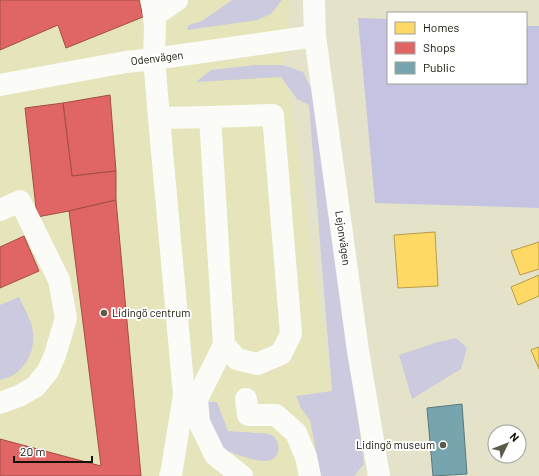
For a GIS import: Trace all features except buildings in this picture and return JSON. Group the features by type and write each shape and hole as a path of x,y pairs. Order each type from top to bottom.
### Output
{"street":[{"path":"170,476 184,395 154,59 155,26 153,8 177,0"},
{"name":"Lejonvägen","path":"314,0 315,36 358,351 379,476"},
{"name":"Odenvägen","path":"0,85 126,62 315,36"},
{"path":"159,118 273,115 291,334 281,354 257,364 237,359 224,345"},
{"path":"210,117 224,345 197,399 199,422 216,455 242,476"},
{"path":"0,210 20,201 59,280 66,318 55,355 48,371 35,387 19,396 0,403"},
{"path":"246,399 248,415 276,415 296,433 306,457 310,476"}],"shaded area":[{"path":"0,0 290,0 282,77 289,92 332,391 336,476 0,476"},
{"path":"232,0 282,0 271,14 257,20 187,30 189,25 202,21"},
{"path":"358,18 387,19 387,84 527,84 527,26 539,26 539,208 375,203"},
{"path":"256,65 283,65 303,72 314,94 364,464 354,476 320,476 310,420 301,408 296,396 332,391 309,105 297,99 281,77 196,82 211,70"},
{"path":"19,297 33,330 33,344 29,358 21,369 15,374 0,380 0,305"},
{"path":"456,338 467,348 461,369 412,399 399,355 438,342"},
{"path":"202,402 217,402 228,431 266,433 273,436 278,443 277,455 270,460 259,461 222,449"}],"place":[{"name":"Lidingö centrum","path":"104,313"},
{"name":"Lidingö museum","path":"443,445"}]}
